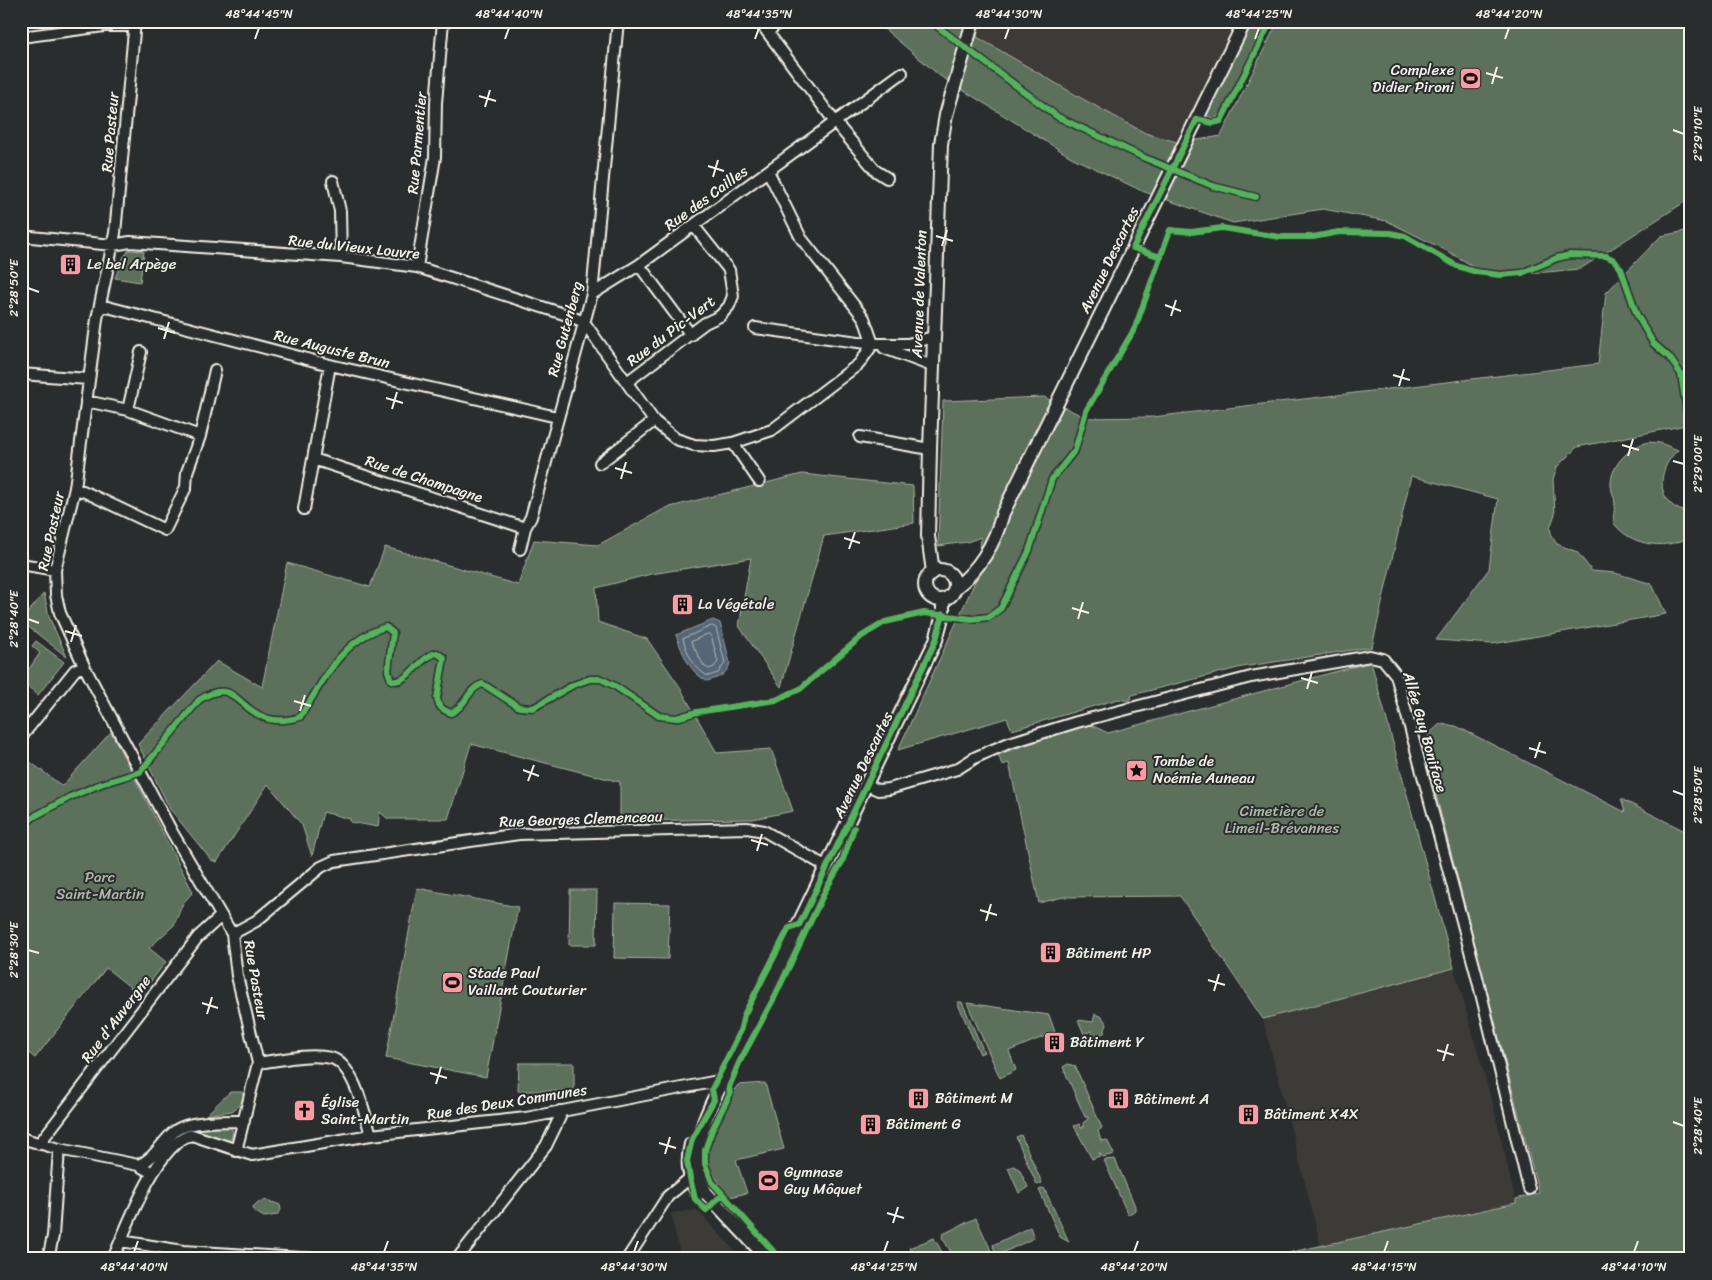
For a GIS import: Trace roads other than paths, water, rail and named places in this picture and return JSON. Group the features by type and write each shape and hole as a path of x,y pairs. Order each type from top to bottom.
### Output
{"main road":[{"name":"Avenue Descartes","path":"955,588 979,566 1000,526 1003,513 1245,21"},
{"name":"Avenue de Valenton","path":"933,572 928,536 940,144 973,22"},
{"name":"Avenue Descartes","path":"951,574 965,570 994,523 1003,513"},
{"path":"943,570 951,574 955,588 951,596 943,600 933,599 925,588 926,578 933,572 943,570"},
{"name":"Avenue Descartes","path":"714,1100 936,640 943,614 943,600"},
{"path":"690,1178 696,1165 698,1138 714,1100"},
{"path":"714,1100 692,1138 687,1161 690,1178 698,1195 756,1259"},
{"path":"696,1165 702,1185 714,1203 768,1259"},
{"path":"690,1178 702,1185"}],"street":[{"name":"Rue Parmentier","path":"417,267 434,157 436,103 443,21"},
{"name":"Rue Gutenberg","path":"520,549 525,528 531,517 592,294 618,21"},
{"path":"759,21 835,122 876,171 887,178"},
{"path":"767,32 781,21"},
{"path":"21,37 134,24"},
{"name":"Rue Pasteur","path":"134,24 112,245 88,379 75,490 55,570 56,596 60,613 84,666 172,832 232,934 237,976 258,1063 236,1151"},
{"name":"Rue des Cailles","path":"592,294 639,265 694,226 902,73"},
{"path":"768,171 801,238 864,318 873,344"},
{"path":"333,181 340,211 341,257"},
{"name":"Rue du Pic-Vert","path":"627,382 706,323 720,316 729,306 733,296 729,270 694,226"},
{"name":"Rue du Vieux Louvre","path":"21,236 112,245 130,242 341,257 417,267 584,322"},
{"path":"639,265 691,335"},
{"name":"Rue Auguste Brun","path":"100,305 330,365 557,417"},
{"path":"584,322 654,421 676,439 685,443 714,446 733,443 772,430 859,364 873,344"},
{"path":"755,328 873,344 908,344 933,337"},
{"path":"873,344 932,366"},
{"path":"128,410 141,352"},
{"path":"304,509 330,365"},
{"path":"75,490 83,491 165,530 186,487 188,472 200,436 215,370"},
{"path":"21,374 88,379"},
{"path":"86,401 128,410 200,436"},
{"path":"600,463 654,421"},
{"path":"860,437 930,449"},
{"path":"733,443 759,481"},
{"name":"Rue de Champagne","path":"313,459 525,528"},
{"path":"21,564 55,570"},
{"name":"Allée Guy Boniface","path":"867,785 878,790 889,789 957,770 976,757 1009,743 1077,722 1251,677 1370,656 1383,659 1396,675 1476,973 1530,1189"},
{"path":"21,737 75,670 84,666"},
{"name":"Rue Georges Clemenceau","path":"232,934 256,921 321,867 334,861 519,834 747,828 764,831 827,867"},
{"name":"Rue d'Auvergne","path":"39,1144 198,937 220,916"},
{"path":"258,1063 310,1056 333,1058 345,1069 355,1083 371,1135"},
{"name":"Rue des Deux Communes","path":"151,1175 174,1147 192,1135 252,1155 371,1135 484,1124 724,1080"},
{"path":"457,1259 546,1146 560,1117 560,1111"},
{"path":"138,1165 149,1159 176,1129 208,1121 244,1121"},
{"path":"21,1138 59,1149 138,1165 148,1171 151,1175 113,1259"},
{"path":"48,1259 54,1236 59,1149"},
{"path":"627,1259 668,1196 690,1178"},
{"path":"121,1240 183,1251 317,1259"}],"water":[{"path":"713,620 720,623 730,663 722,675 707,681 691,668 676,635"}],"place":[{"name":"Complexe Didier Pironi","path":"1470,79"},
{"name":"Le bel Arpège","path":"71,264"},
{"name":"La Végétale","path":"682,604"},
{"name":"Tombe de Noémie Auneau","path":"1137,770"},
{"name":"Bâtiment HP","path":"1050,953"},
{"name":"Stade Paul Vaillant Couturier","path":"452,982"},
{"name":"Bâtiment Y","path":"1054,1042"},
{"name":"Bâtiment M","path":"919,1098"},
{"name":"Bâtiment A","path":"1118,1099"},
{"name":"Église Saint-Martin","path":"305,1111"},
{"name":"Bâtiment X4X","path":"1248,1114"},
{"name":"Bâtiment G","path":"870,1124"},
{"name":"Gymnase Guy Môquet","path":"768,1181"}],"park label":[{"name":"Cimetière de Limeil-Brévannes","path":"1282,820"},
{"name":"Parc Saint-Martin","path":"100,886"}]}
